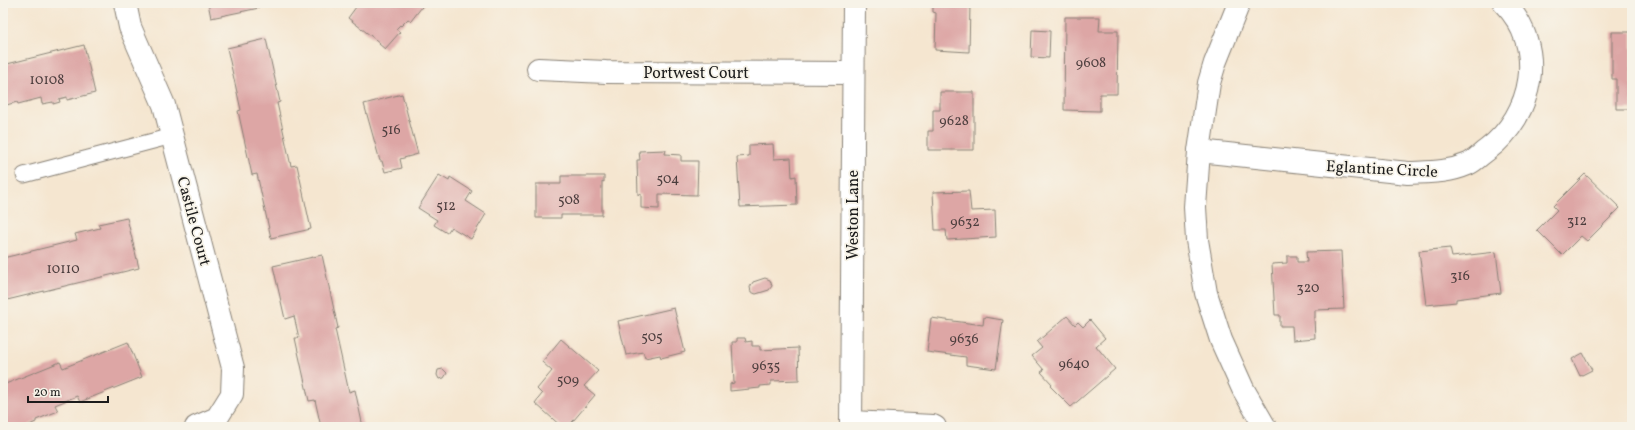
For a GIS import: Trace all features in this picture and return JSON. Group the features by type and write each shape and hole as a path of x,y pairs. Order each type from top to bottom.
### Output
{"street":[{"name":"Castile Court","path":"125,3 130,27 164,105 234,368 232,394 217,418 197,427"},
{"name":"Weston Lane","path":"851,424 854,3"},
{"path":"1239,3 1208,83 1199,151 1195,207 1197,240 1206,293 1230,361 1265,427"},
{"name":"Eglantine Circle","path":"1199,151 1408,173 1443,172 1469,164 1498,142 1514,122 1521,110 1526,92 1530,73 1530,58 1526,36 1518,20 1504,3"},
{"name":"Portwest Court","path":"538,69 606,72 853,73"},
{"path":"851,424 935,427"}],"lane":[{"path":"24,174 172,136"}],"building":[{"path":"208,3 258,3 259,8 211,18"},
{"path":"359,3 425,3 411,21 408,19 396,29 400,32 385,49 379,44 380,43 348,18"},
{"path":"933,3 994,3 994,5 970,5 969,52 935,50 936,13 933,12"},
{"path":"1065,17 1100,17 1099,31 1118,31 1117,94 1100,94 1100,111 1064,110"},
{"path":"1032,30 1050,31 1049,58 1031,57"},
{"path":"1612,32 1632,32 1632,109 1616,109 1616,79 1612,79"},
{"path":"266,39 280,102 277,103 291,166 297,165 311,229 271,238 257,174 252,175 238,111 241,110 227,48"},
{"path":"84,45 95,93 67,100 67,97 59,99 60,102 53,104 53,102 42,104 41,98 3,106 3,65"},
{"path":"940,92 974,92 974,150 928,150 928,131 933,131 933,110 940,110"},
{"path":"402,94 418,154 400,159 402,168 385,172 382,161 380,161 364,104"},
{"path":"773,144 774,159 791,158 792,177 796,176 797,205 740,207 737,157 749,156 749,145"},
{"path":"666,150 665,154 681,155 681,161 698,161 697,195 659,194 659,209 641,208 641,194 638,195 637,160 640,160 639,151"},
{"path":"1585,174 1620,208 1587,241 1581,236 1562,255 1537,230 1557,210 1553,206"},
{"path":"439,175 449,181 450,177 472,191 466,201 486,214 471,239 451,227 447,233 434,225 437,220 418,208"},
{"path":"561,176 604,176 604,182 602,181 602,215 561,215 561,218 536,218 536,184 561,184"},
{"path":"969,191 971,211 995,210 996,237 947,240 946,230 935,230 933,192"},
{"path":"127,218 139,268 3,301 3,258 77,240 75,234 100,228 98,224"},
{"path":"1450,248 1452,257 1496,252 1501,293 1456,299 1456,302 1426,305 1419,251"},
{"path":"1341,251 1344,309 1315,310 1315,338 1293,340 1292,326 1280,326 1280,315 1275,315 1272,264 1287,263 1287,256 1297,256 1297,262 1307,262 1306,252"},
{"path":"322,255 338,328 335,329 349,392 355,390 363,427 321,427 315,400 309,401 295,338 299,338 294,316 285,319 273,266"},
{"path":"765,278 770,280 772,286 769,290 756,294 751,292 750,287 753,282"},
{"path":"674,308 685,352 661,358 660,355 645,358 643,352 626,355 618,321"},
{"path":"1067,316 1075,325 1078,322 1083,327 1090,320 1105,338 1096,346 1115,369 1071,407 1050,386 1052,384 1041,372 1044,370 1032,356 1042,348 1037,342"},
{"path":"984,317 1003,320 996,369 966,365 966,357 927,352 931,318 983,325"},
{"path":"737,338 745,338 746,342 752,341 752,346 760,346 760,350 798,348 799,380 771,381 771,385 760,386 760,388 730,391 730,384 734,383 732,342 737,342"},
{"path":"561,339 598,371 584,386 595,395 568,427 562,427 535,403 542,394 537,389 552,371 542,362"},
{"path":"128,342 142,377 80,402 77,396 55,405 58,411 36,420 36,422 25,427 7,427 3,418 3,385 60,362 63,368"},
{"path":"1583,353 1592,370 1580,376 1572,359"},
{"path":"443,369 447,373 444,378 439,379 437,375 438,370"}]}
